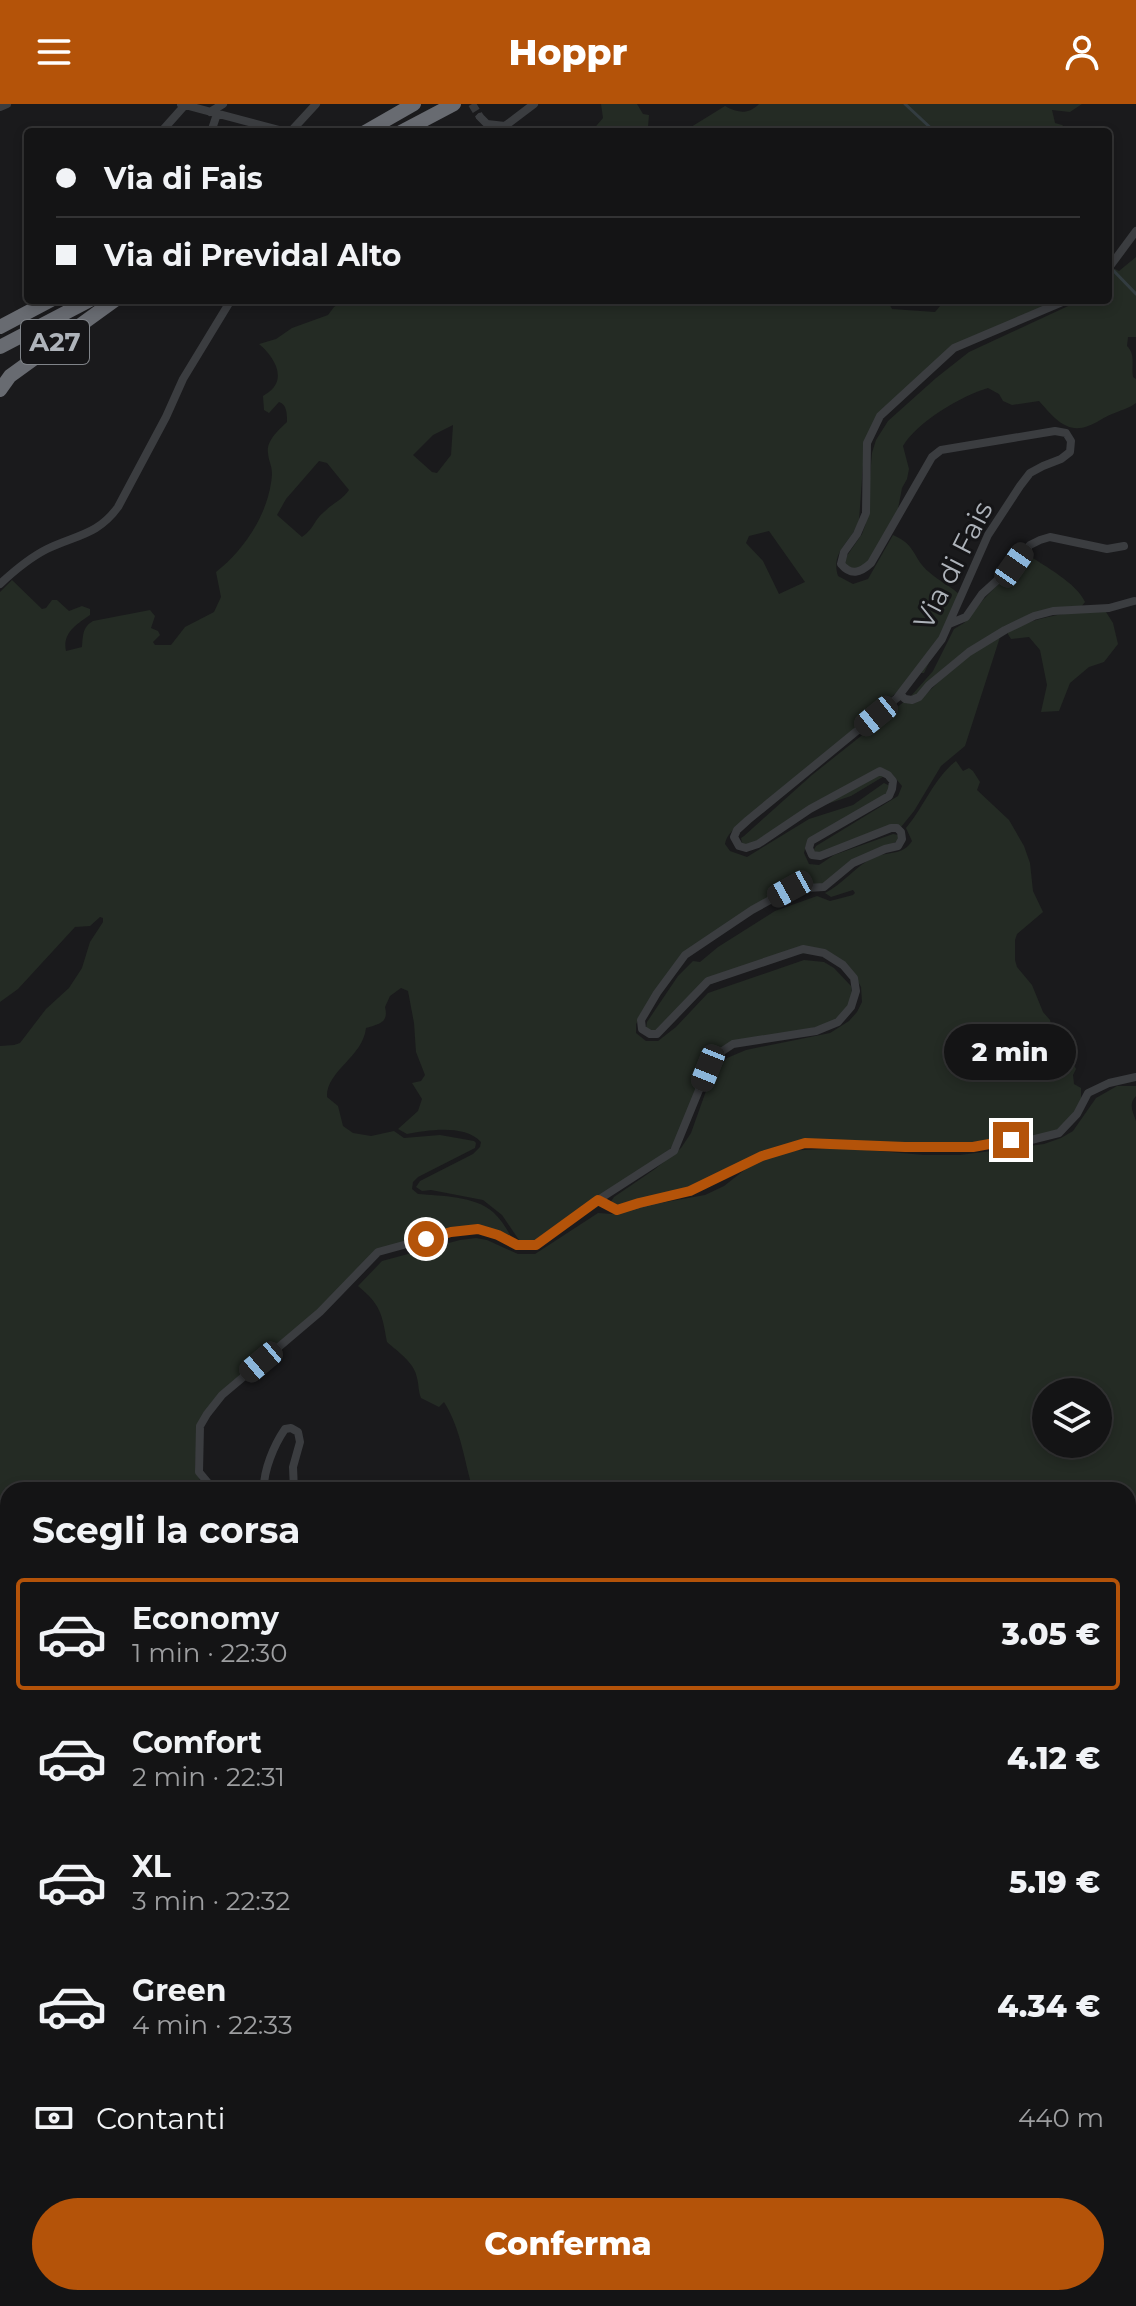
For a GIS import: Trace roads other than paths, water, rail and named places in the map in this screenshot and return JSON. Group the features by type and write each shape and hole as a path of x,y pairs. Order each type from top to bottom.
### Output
{"highway":[{"path":"372,128 414,104"},
{"path":"409,128 454,104"},
{"name":"A27","path":"0,327 43,304"},
{"name":"A27","path":"0,347 82,304"},
{"name":"A27","path":"0,390 10,376 109,304"}],"street":[{"path":"0,107 7,104"},
{"path":"164,128 183,104 273,128"},
{"path":"208,110 223,104"},
{"path":"294,128 316,104"},
{"path":"480,117 487,124 505,126 534,104"},
{"path":"1112,264 1136,231"},
{"path":"1120,252 1136,245"},
{"path":"0,584 20,565 108,521 166,417 183,379 229,304"},
{"name":"Via di Fais","path":"207,1482 199,1472 200,1426 207,1414 222,1395 320,1312 378,1252 451,1232 478,1229 517,1245 536,1245 674,1151 708,1068 721,1052 733,1044 816,1031 838,1022 851,1007 856,991 854,978 843,965 824,953 803,949 708,981 657,1034 642,1029 641,1020 685,955 752,910 790,889 824,887 853,863 898,846 902,839 901,832 891,828 820,856 812,855 809,848 811,841 889,796 893,781 880,771 810,809 758,844 746,848 739,846 734,837 748,820 900,694 942,639 988,535 1020,486 1030,473 1070,452 1071,441 1066,433 1055,431 941,450 932,457 871,563 856,573 847,571 841,564 844,552 857,534 866,513 867,443 880,416 954,348 1058,304"},
{"path":"949,624 966,617 982,594 1003,576 1030,545 1040,540 1050,537 1107,549 1124,546"},
{"path":"900,694 905,699 919,697 935,679 969,652 1034,616 1053,611 1109,608 1134,601"},
{"path":"598,1200 617,1210 690,1191 762,1156 805,1143 973,1147 1031,1140 1059,1133 1077,1114 1088,1093 1109,1083 1136,1077"},
{"path":"263,1482 279,1438 285,1429 291,1428 298,1432 300,1442 293,1467 294,1482"}],"waterway":[{"path":"905,104 931,128"},
{"path":"1112,269 1136,294"}],"tunnel":[{"path":"472,104 480,117"}]}
